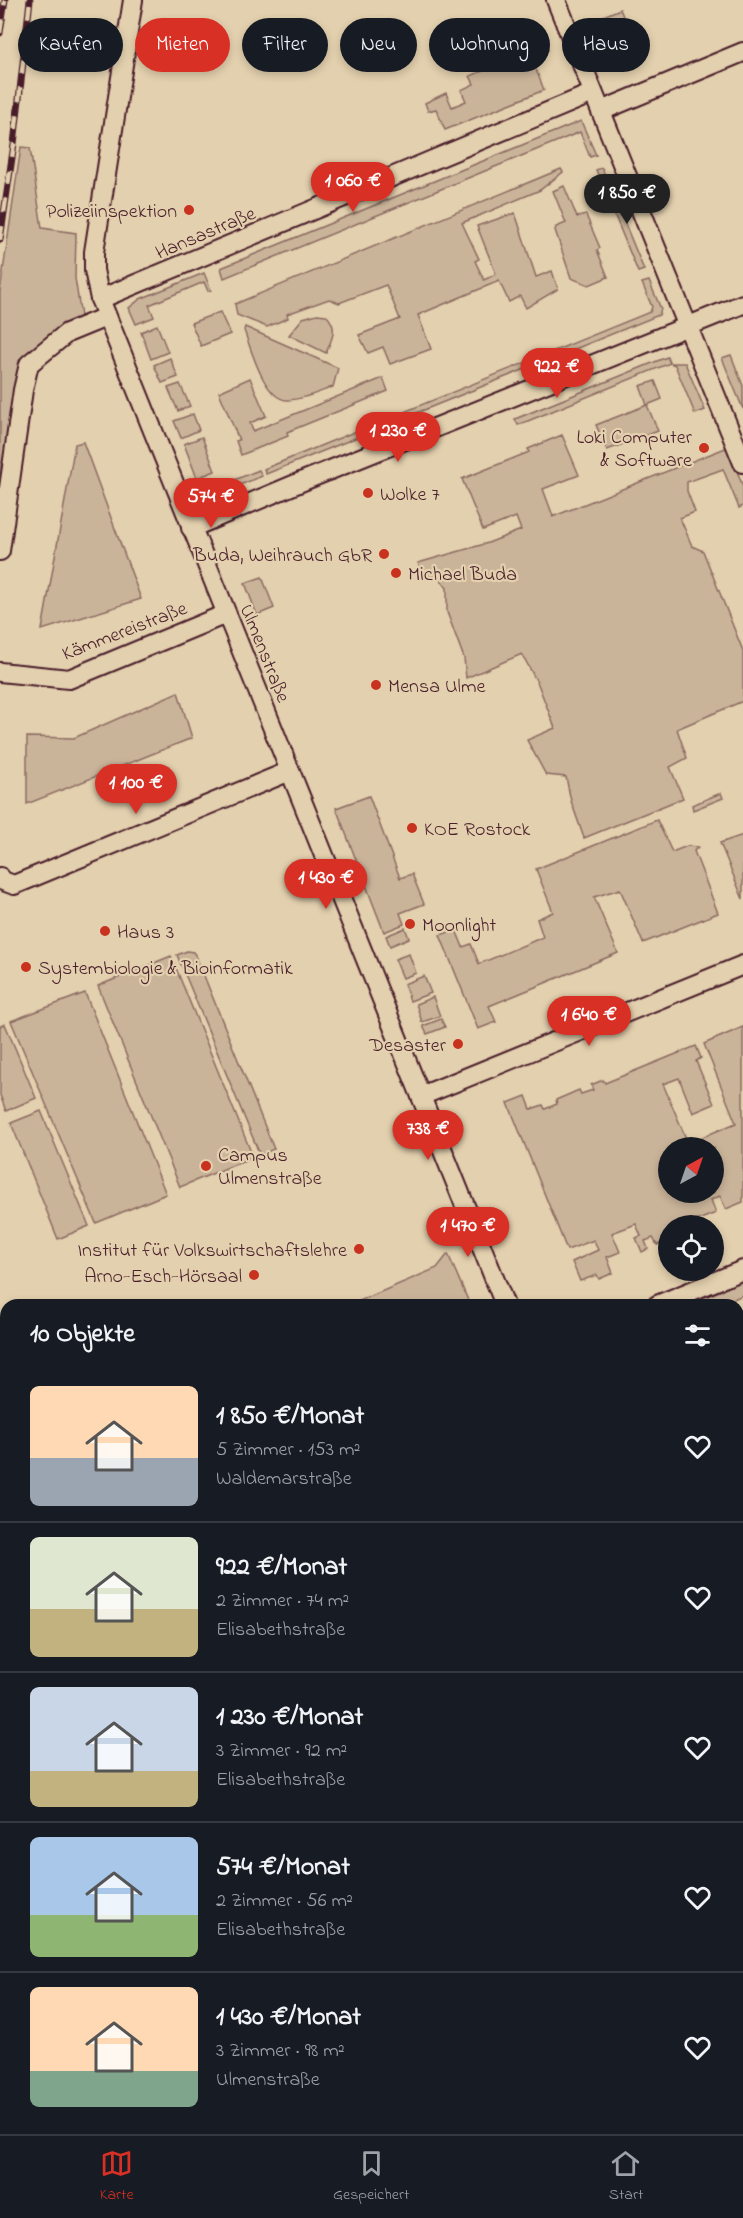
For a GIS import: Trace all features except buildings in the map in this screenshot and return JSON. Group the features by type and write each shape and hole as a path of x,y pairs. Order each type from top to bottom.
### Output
{"street":[{"name":"Ulmenstraße","path":"133,0 95,243 94,270 100,299 503,1299"},
{"path":"556,0 743,463"},
{"path":"601,111 743,52"},
{"name":"Hansastraße","path":"100,299 593,93"},
{"path":"191,528 743,304"},
{"path":"0,551 23,390 29,364 67,333 106,317"},
{"name":"Kämmereistraße","path":"0,672 69,679 226,614"},
{"path":"1,879 14,885 290,771"},
{"path":"421,1096 743,965"},
{"path":"672,1299 743,1270"}],"shaded area":[{"path":"620,9 624,18 599,18"},
{"path":"480,72 537,72 544,90 445,130 436,109 428,111 425,103 446,93 452,107 466,101 461,90 474,84 470,76"},
{"path":"581,121 596,155 590,157 580,132 224,278 221,268"},
{"path":"21,147 30,148 42,228 76,233 75,278 82,323 22,365 0,510 0,292"},
{"path":"602,168 644,270 638,272 596,170"},
{"path":"561,169 563,172 540,190 462,223 479,259 475,261 484,280 496,274 477,226 515,213 536,277 552,271 558,289 526,308 520,296 509,302 499,281 418,315 431,349 390,364 383,347 368,353 359,335 400,319 386,285 339,303 329,299 287,314 288,318 267,327 237,315 235,304"},
{"path":"564,186 577,217 586,215 600,248 597,250 608,277 589,285 571,278 555,230 556,227 566,223 553,191"},
{"path":"204,273 211,290 208,291 204,282 149,305 154,317 136,324 129,308 140,299"},
{"path":"649,281 661,309 659,315 409,416 406,411 650,312 652,307 642,283"},
{"path":"220,312 230,334 201,346 191,323"},
{"path":"317,314 326,315 332,324 333,333 326,353 289,335 303,318"},
{"path":"157,325 168,352 151,359 141,332"},
{"path":"245,327 338,368 333,387 299,399 287,400 279,397 265,382 260,372 244,330"},
{"path":"731,355 743,386 743,409 722,358"},
{"path":"667,357 670,363 518,425 515,419"},
{"path":"170,358 178,377 162,383 154,365"},
{"path":"670,363 685,363 705,410 695,414 675,365"},
{"path":"250,378 266,416 250,423 253,431 383,378 388,391 287,432 288,436 241,455 236,441 239,440 219,392"},
{"path":"655,381 662,399 647,405 640,386"},
{"path":"180,384 190,406 178,411 168,388"},
{"path":"647,405 658,431 607,450 596,425"},
{"path":"193,414 199,430 181,438 174,421"},
{"path":"398,414 400,420 266,474 264,469"},
{"path":"562,435 579,475 543,489 552,517 728,447 743,487 743,506 739,508 723,469 687,482 687,491 695,512 680,518 692,546 703,551 743,651 743,701 677,729 687,758 670,767 683,798 584,838 571,801 566,777 546,775 527,740 555,728 538,684 522,654 466,678 464,658 447,612 447,588 438,576 425,577 418,563 488,543 521,530 516,517 483,530 462,479 529,452 528,449"},
{"path":"202,437 215,471 197,478 184,444"},
{"path":"83,442 141,599 42,630 75,444"},
{"path":"259,470 262,476 208,498 204,495 200,484 219,479 227,483"},
{"path":"262,577 274,608 257,615 245,583"},
{"path":"178,692 192,738 27,804 27,737 74,738"},
{"path":"721,793 723,798 693,810 692,805"},
{"path":"369,796 400,878 412,874 424,904 400,913 404,924 384,932 336,808"},
{"path":"657,820 672,852 687,846 698,847 694,851 718,913 643,943 620,889 594,897 618,953 489,1006 496,1022 478,1029 440,935 456,930 463,947 471,944 479,964 543,937 537,919 553,912 536,869"},
{"path":"743,835 743,899 720,843"},
{"path":"405,928 409,938 390,946 386,936"},
{"path":"187,951 193,952 196,956 274,1149 260,1155 177,955"},
{"path":"409,954 416,973 403,978 395,959"},
{"path":"171,956 253,1157 180,1187 98,986"},
{"path":"424,976 431,993 410,1001 404,984"},
{"path":"85,993 166,1194 96,1223 11,1021"},
{"path":"433,997 440,1016 422,1022 416,1004"},
{"path":"441,1019 445,1027 427,1034 423,1026"},
{"path":"5,1024 36,1098 6,1111 0,1095 0,1026"},
{"path":"743,1027 743,1202 726,1209 723,1203 724,1137 702,1137 736,1123 704,1044"},
{"path":"696,1046 701,1058 696,1061 714,1104 693,1113 679,1078 663,1084 685,1137 658,1137 658,1203 712,1203 716,1213 711,1215 658,1215 658,1245 653,1238 645,1241 648,1249 642,1252 636,1238 641,1236 636,1224 612,1233 620,1252 607,1257 613,1273 599,1279 597,1275 580,1281 572,1262 598,1250 594,1240 567,1250 508,1103 526,1096 531,1109 543,1105 545,1109 557,1104 556,1100 579,1090 581,1094 593,1090 591,1085 603,1080 605,1083"},
{"path":"41,1111 89,1226 58,1239 11,1123"},
{"path":"448,1254 467,1299 364,1299 437,1268"},
{"path":"743,1281 743,1295 733,1299 700,1299"}],"railway":[{"path":"0,33 5,0"},
{"path":"0,240 14,144 30,0"}],"place":[{"name":"Polizeiinspektion","path":"189,210"},
{"name":"Loki Computer & Software","path":"704,448"},
{"name":"Wolke 7","path":"368,493"},
{"name":"Buda, Weihrauch GbR","path":"384,554"},
{"name":"Michael Buda","path":"396,573"},
{"name":"Mensa Ulme","path":"376,685"},
{"name":"KOE Rostock","path":"412,828"},
{"name":"Moonlight","path":"410,924"},
{"name":"Haus 3","path":"105,931"},
{"name":"Systembiologie & Bioinformatik","path":"26,967"},
{"name":"Desaster","path":"458,1044"},
{"name":"Campus Ulmenstraße","path":"206,1166"},
{"name":"Institut für Volkswirtschaftslehre","path":"359,1249"},
{"name":"Arno-Esch-Hörsaal","path":"254,1275"}]}
